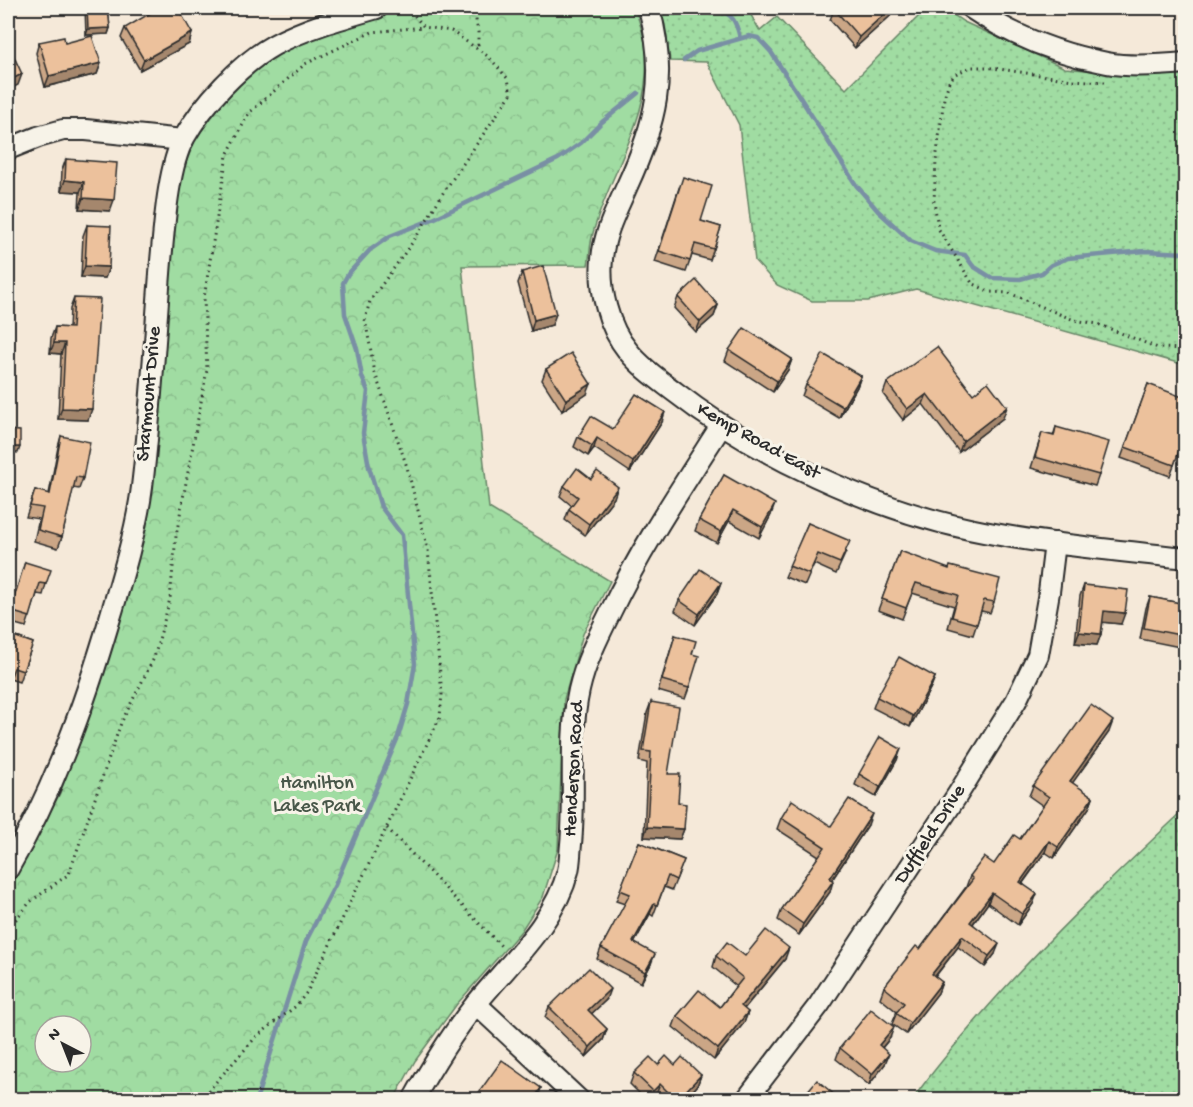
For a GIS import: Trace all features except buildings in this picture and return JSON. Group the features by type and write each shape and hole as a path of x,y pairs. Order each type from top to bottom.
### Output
{"street":[{"name":"Starmount Drive","path":"8,869 41,808 69,743 93,676 122,580 142,488 164,223 174,169 183,140 226,82 272,46 320,25 377,8"},
{"name":"Kemp Road East","path":"649,8 657,36 657,102 642,153 607,231 602,260 603,291 607,310 626,349 644,368 721,426 805,470 896,510 969,529 1055,543 1185,558"},
{"path":"971,8 1012,31 1053,49 1098,61 1185,63"},
{"path":"8,149 63,130 86,130 183,140"},
{"name":"Henderson Road","path":"413,1100 442,1049 476,1004 532,939 554,904 568,871 573,826 574,739 579,689 597,639 624,584 683,484 721,426"},
{"name":"Duffield Drive","path":"746,1100 819,1005 958,794 1016,701 1038,655 1055,543"},
{"path":"476,1004 579,1100"}],"path":[{"path":"408,8 424,27"},
{"path":"474,8 478,49"},
{"path":"8,929 30,902 69,874 121,723 154,658 170,599 176,536 207,370 204,298 227,155 249,113 305,64 372,32 424,27 451,32 489,57 508,80 511,94 415,239 370,301 365,319 375,373 407,467 428,550 442,694 440,717 308,992 296,1006 256,1037 200,1100"},
{"path":"1106,82 1073,80 986,67 971,67 955,74 949,82 944,98 936,161 934,201 938,228 972,283 978,287 990,292 1009,293 1074,320 1098,324 1158,348 1185,349"},
{"path":"387,828 514,959"}],"green space":[{"name":"Hamilton Lakes Park","path":"408,8 635,8 645,43 644,94 630,141 601,209 592,237 588,265 462,266 489,508 610,581 583,634 564,699 558,849 543,897 521,931 457,1004 415,1061 394,1099 8,1100 8,882 36,839 60,793 105,669 152,487 174,223 182,173 195,140 234,86 280,52 321,33"},
{"path":"659,8 747,8 760,31 777,17 846,89 927,8 943,8 964,22 1065,68 1145,76 1185,74 1185,365 916,289 868,301 812,301 777,285 755,261 739,125 707,62 670,61 665,25"},
{"path":"1185,809 1185,1099 913,1099 953,1047 1028,963"}],"waterway":[{"path":"717,8 733,19 740,38"},
{"path":"684,60 697,51 749,36 758,38 771,52 856,185 878,211 911,241 935,251 965,255 973,266 992,278 1020,279 1042,273 1051,265 1068,258 1145,251 1186,253"},
{"path":"256,1100 306,941 335,885 398,737 408,704 415,664 402,535 381,507 369,467 363,433 368,391 345,314 343,283 348,274 370,250 390,236 433,219 558,159 581,143 602,122 638,93"}]}
